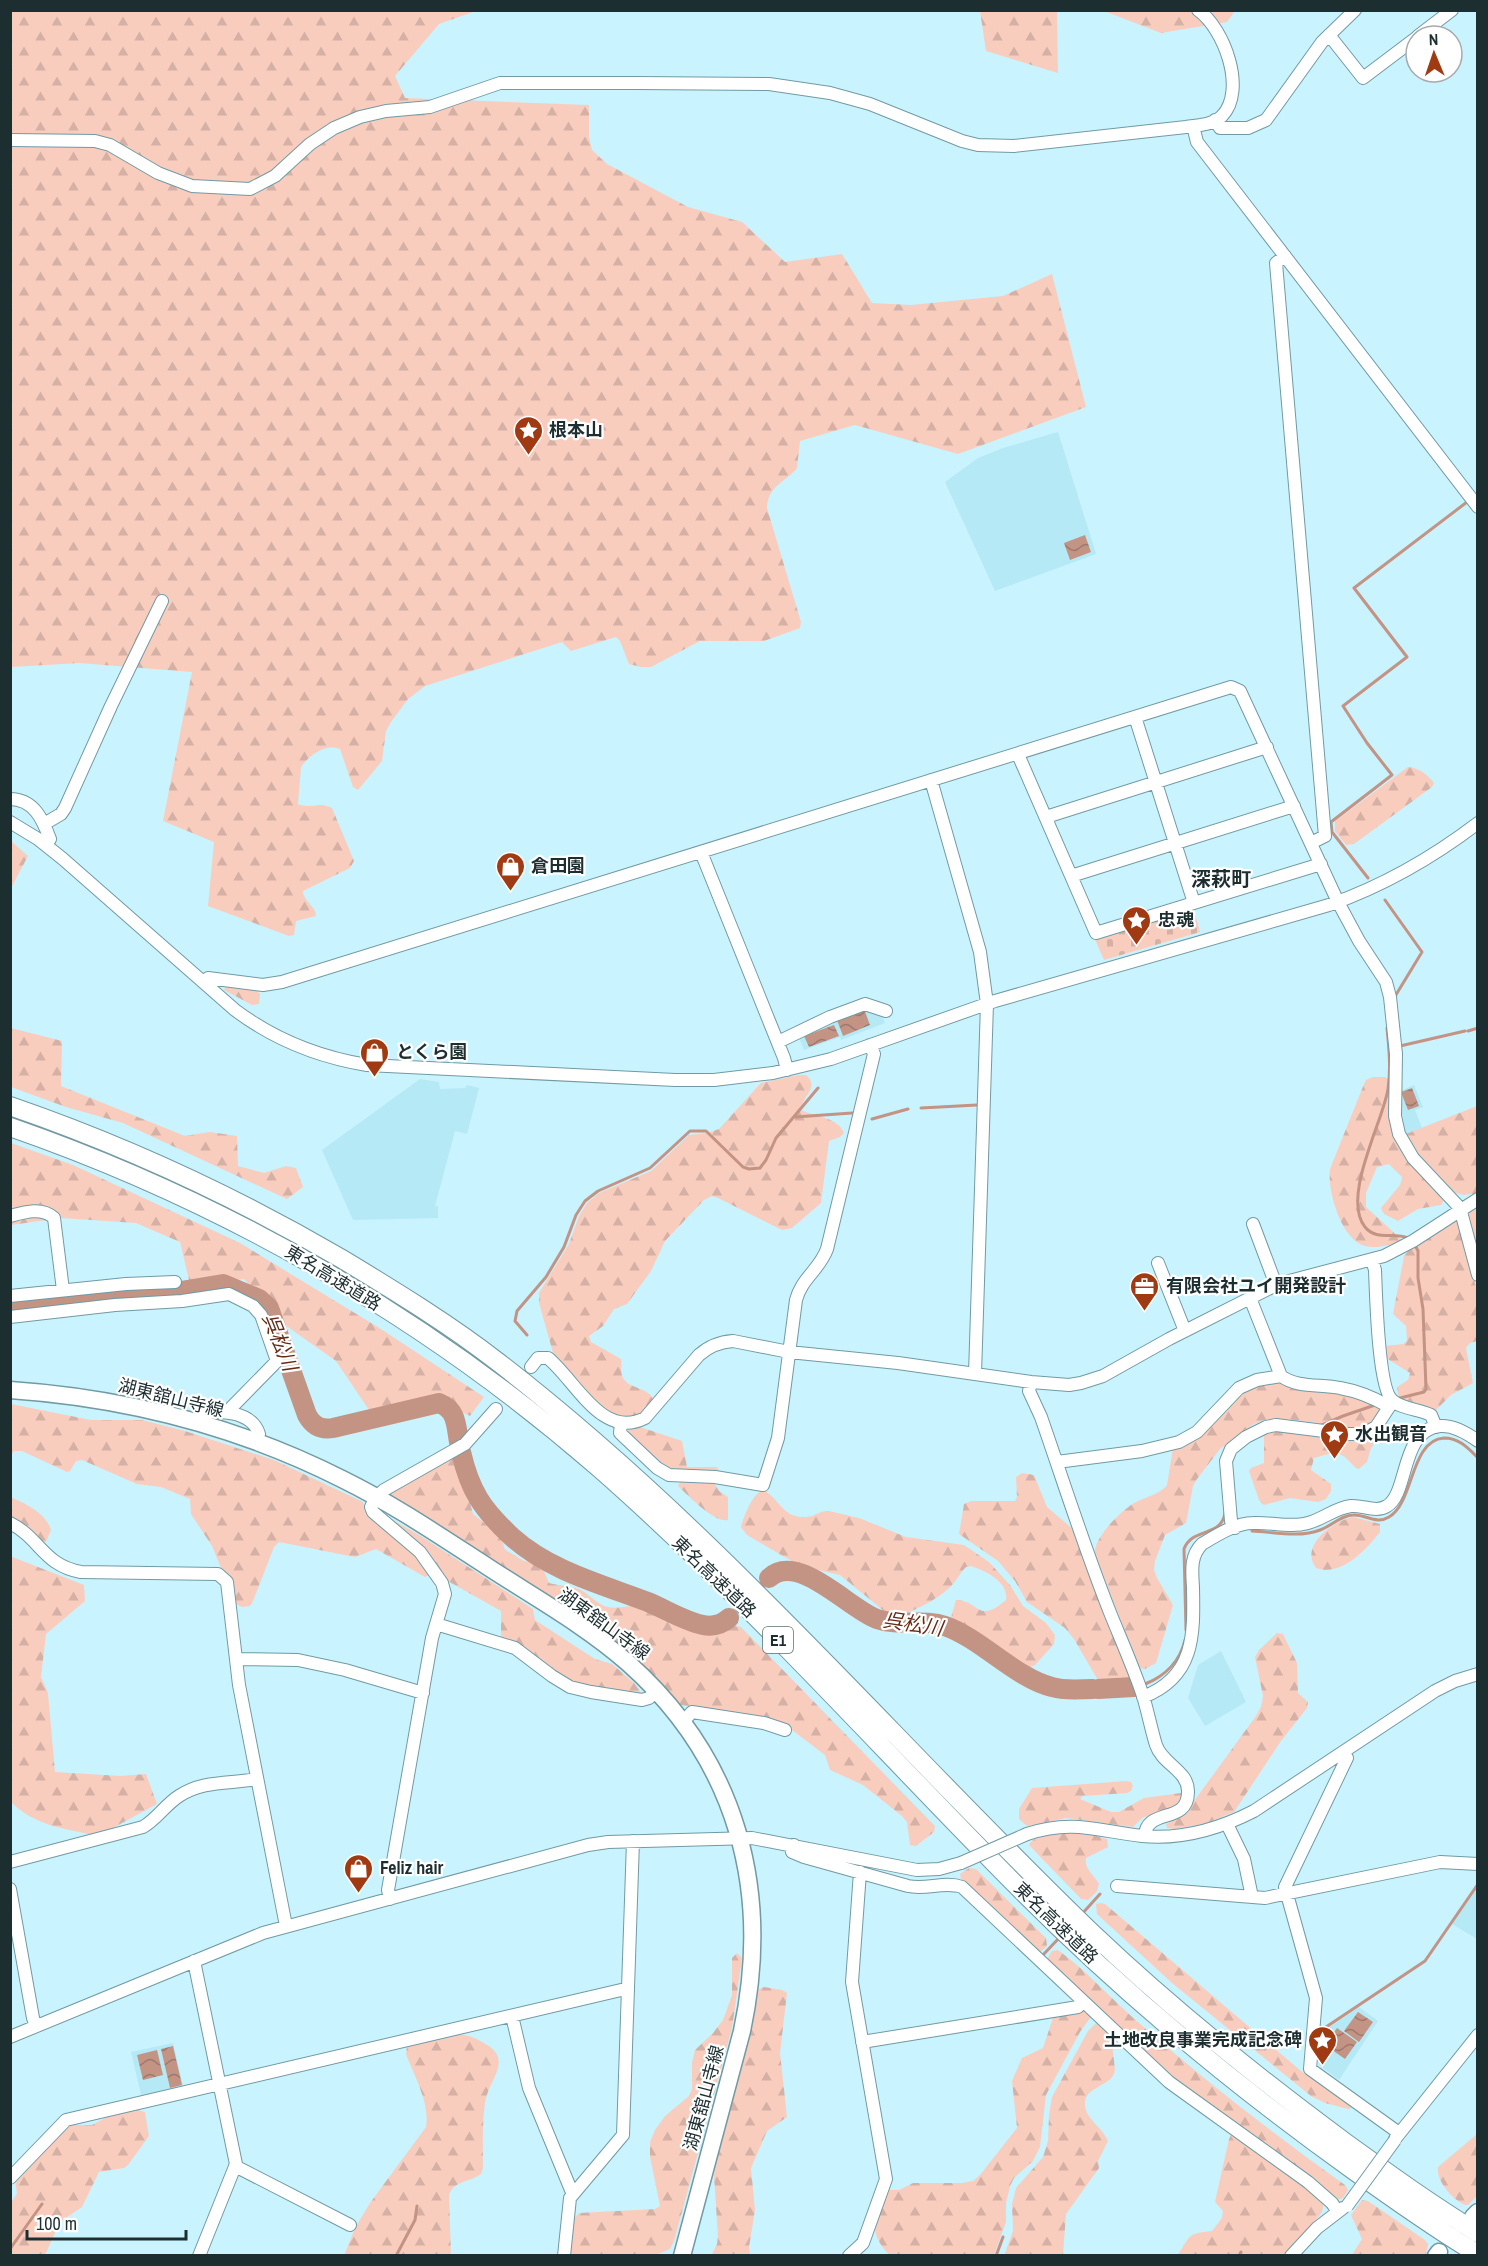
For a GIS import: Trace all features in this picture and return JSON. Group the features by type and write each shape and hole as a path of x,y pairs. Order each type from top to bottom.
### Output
{"highway":[{"name":"東名高速道路","path":"10,1106 134,1153 210,1188 297,1233 393,1291 503,1366 611,1455 699,1536 1032,1874 1161,1996 1307,2114 1416,2194 1476,2220"},
{"name":"東名高速道路","path":"10,1126 127,1171 203,1206 288,1250 364,1295 492,1382 599,1469 687,1550 764,1625 1019,1888 1150,2011 1297,2130 1407,2208 1478,2254"}],"main road":[{"name":"湖東舘山寺線","path":"10,1390 108,1402 196,1422 256,1442 321,1469 376,1497 425,1526 592,1635 626,1661 683,1722 716,1778 741,1837 748,1874 753,1952 748,2005 682,2256"}],"street":[{"path":"10,140 95,141 110,145 158,173 192,186 211,189 250,189 275,176 318,138 334,128 360,117 386,111 430,107 500,83 769,84 830,93 962,141 995,147 1014,146 1193,126 1222,116 1231,98 1230,57 1207,17 1198,10"},
{"path":"1215,120 1220,128 1248,128 1266,120 1329,35 1355,10"},
{"path":"1434,24 1452,10"},
{"path":"1329,35 1363,78 1404,47"},
{"path":"1193,126 1197,142 1478,507"},
{"path":"1285,256 1276,263 1325,836 1311,843"},
{"path":"44,824 61,814 65,808 162,601"},
{"path":"204,982 208,978 263,985 282,982 1231,687 1240,691 1338,902 1359,941 1383,975 1389,990 1396,1054 1395,1116 1399,1134 1413,1158 1461,1208 1478,1275"},
{"path":"1137,723 1194,903"},
{"path":"1046,817 1267,747"},
{"path":"1020,759 1096,933 1321,864"},
{"path":"931,780 980,952 987,1004 975,1374"},
{"path":"10,799 29,804 44,824 50,839 46,845"},
{"path":"1071,876 1294,806"},
{"path":"10,822 46,845 250,1021 281,1039 314,1053 358,1063 675,1080 734,1078 787,1070 831,1059 987,1004 1338,902 1407,870 1444,848 1478,823"},
{"path":"700,852 778,1042 787,1070"},
{"path":"778,1042 830,1017 865,1004 886,1011"},
{"path":"621,1423 620,1433 669,1480 675,1477 715,1478 763,1485 778,1438 798,1293 804,1281 822,1261 827,1249 874,1054 870,1045"},
{"path":"531,1368 538,1358 548,1358 604,1417 621,1423 637,1422 645,1418 699,1355 714,1344 733,1341 789,1353 1070,1385 1092,1380 1276,1285 1372,1260 1412,1241 1478,1199"},
{"path":"10,1216 35,1211 47,1213 54,1218 63,1290"},
{"path":"1254,1224 1276,1285"},
{"path":"1235,1528 1232,1521 1226,1461 1231,1449 1246,1437 1266,1427 1276,1425 1358,1435 1376,1427 1390,1403 1379,1351 1375,1270 1372,1260"},
{"path":"1158,1263 1185,1331"},
{"path":"10,1296 126,1284 175,1282"},
{"path":"10,1317 115,1305 182,1302 221,1294 232,1295 253,1306 261,1315 276,1361 228,1411"},
{"path":"1250,1298 1281,1376 1286,1380 1347,1390 1431,1415 1436,1427"},
{"path":"1057,1461 1142,1452 1179,1442 1197,1432 1239,1388 1257,1380 1281,1376"},
{"path":"1031,1382 1029,1391 1057,1461 1111,1615 1143,1697 1158,1752 1184,1777 1189,1794 1185,1805 1176,1813 1150,1821 1145,1836"},
{"path":"390,1899 388,1890 436,1624 444,1600 444,1588 420,1552 371,1510 376,1497 384,1490 465,1444 496,1409"},
{"path":"196,1422 199,1415 228,1411 254,1424 259,1434 256,1442"},
{"path":"1143,1697 1164,1688 1171,1682 1190,1648 1194,1620 1192,1568 1194,1554 1202,1544 1250,1523 1301,1525 1318,1520 1347,1506 1379,1509 1385,1507 1394,1498 1416,1440 1425,1432 1436,1427 1455,1428 1478,1441"},
{"path":"10,1523 27,1534 49,1558 69,1570 218,1574 227,1582 236,1659 286,1926"},
{"path":"436,1624 515,1648 561,1682 580,1690 642,1700 649,1698 656,1691"},
{"path":"236,1659 298,1660 345,1670 423,1693"},
{"path":"10,2037 194,1961 286,1926 588,1845 741,1837 794,1845 917,1870 939,1869 961,1863 1027,1834 1067,1825 1145,1836 1192,1834 1227,1824 1254,1811 1445,1686 1478,1674"},
{"path":"683,1722 692,1712 764,1723 785,1730"},
{"path":"1343,1752 1347,1758 1285,1887 1316,1998 1310,2069 1397,2136"},
{"path":"10,1862 142,1827 157,1817 179,1796 198,1786 257,1779"},
{"path":"1227,1824 1244,1858 1252,1897"},
{"path":"564,2256 570,2198 623,2135 633,1841"},
{"path":"794,1845 792,1852 804,1857 914,1887 950,1885 962,1887 1180,2091 1343,2209"},
{"path":"1117,1886 1265,1898 1440,1862 1478,1864"},
{"path":"849,2256 863,2243 886,2179 852,1982 860,1872"},
{"path":"10,1889 36,2026"},
{"path":"194,1961 235,2166 199,2256"},
{"path":"10,2178 66,2120 621,1990 628,1991"},
{"path":"862,2042 1078,2007 1083,2001"},
{"path":"512,2016 530,2088 574,2193"},
{"path":"1291,2256 1317,2228 1343,2209 1397,2136 1478,2035"},
{"path":"235,2166 350,2225"}],"shaded area":[{"path":"1058,432 1096,554 995,591 945,482 978,458"},
{"path":"865,1006 880,1011 885,1023 841,1040 840,1037 804,1050 798,1035"},
{"path":"420,1079 439,1082 440,1089 465,1088 467,1085 479,1088 467,1134 455,1131 435,1206 438,1206 438,1218 353,1220 322,1150"},
{"path":"1414,1085 1423,1107 1415,1110 1422,1128 1406,1134 1400,1091"},
{"path":"1221,1651 1246,1702 1205,1726 1188,1698 1198,1665"},
{"path":"1477,1887 1477,1939 1452,1924"},
{"path":"1359,2007 1378,2021 1339,2080 1319,2065 1322,2032"},
{"path":"173,2043 184,2089 142,2099 131,2052"}],"green space":[{"path":"11,11 476,11 439,24 395,76 405,98 589,105 589,137 592,150 607,164 688,207 742,222 785,262 842,254 872,303 911,305 1003,296 1052,274 1086,407 958,454 855,425 800,441 797,468 770,494 767,508 801,622 800,628 764,641 700,641 651,667 629,664 620,641 616,637 571,651 562,642 425,686 408,699 391,722 386,731 382,761 358,790 353,787 340,749 329,748 313,754 301,767 298,804 332,808 354,861 350,868 303,891 316,916 296,921 294,935 289,936 208,906 214,842 163,821 192,672 79,663 11,667"},
{"path":"980,11 1057,11 1058,73 986,51"},
{"path":"1104,11 1235,11 1227,22 1161,33"},
{"path":"1408,767 1426,774 1434,783 1432,787 1354,844 1346,845 1335,831 1335,821"},
{"path":"11,841 28,856 11,888"},
{"path":"1193,907 1200,932 1104,960 1094,937"},
{"path":"226,986 257,991 260,994 259,1004 252,1005 224,990"},
{"path":"11,1028 62,1041 61,1086 185,1136 210,1132 237,1136 238,1166 264,1173 286,1166 296,1168 303,1187 287,1199 123,1123 66,1107 11,1087"},
{"path":"806,1075 812,1084 801,1110 837,1124 844,1133 829,1141 821,1203 792,1228 782,1230 718,1198 712,1196 704,1200 665,1241 651,1271 627,1304 614,1309 603,1326 589,1336 591,1342 621,1359 622,1374 626,1382 648,1393 654,1401 642,1414 621,1419 601,1408 554,1356 539,1303 539,1293 569,1244 579,1216 587,1203 599,1193 651,1171 689,1135 719,1129 761,1083"},
{"path":"1373,1077 1385,1077 1391,1080 1391,1116 1445,1198 1441,1205 1418,1209 1398,1221 1384,1214 1381,1208 1400,1185 1402,1177 1389,1164 1377,1167 1366,1193 1366,1207 1402,1240 1374,1247 1356,1242 1343,1225 1333,1201 1330,1178 1330,1169 1364,1084 1366,1080"},
{"path":"1477,1106 1477,1193 1464,1195 1452,1192 1416,1155 1406,1134"},
{"path":"11,1143 73,1165 240,1243 381,1329 484,1397 470,1416 435,1399 369,1410 336,1361 285,1325 244,1279 190,1284 180,1242 136,1223 61,1218 11,1225"},
{"path":"1477,1206 1477,1253 1468,1215 1470,1210"},
{"path":"1454,1221 1459,1222 1461,1227 1477,1291 1477,1341 1470,1343 1466,1348 1473,1383 1451,1395 1434,1412 1399,1399 1397,1387 1408,1380 1410,1373 1386,1358 1384,1346 1403,1344 1407,1341 1406,1326 1393,1314 1404,1256 1410,1249"},
{"path":"1278,1380 1332,1390 1380,1406 1382,1410 1366,1430 1326,1428 1318,1423 1287,1419 1264,1420 1252,1425 1220,1449 1193,1486 1186,1523 1165,1535 1155,1561 1154,1570 1157,1578 1173,1605 1156,1663 1145,1669 1139,1668 1095,1554 1098,1540 1115,1518 1138,1501 1156,1494 1167,1485 1173,1448 1241,1391"},
{"path":"11,1404 91,1420 142,1420 185,1431 274,1460 363,1502 365,1511 411,1548 430,1575 425,1577 376,1549 355,1557 279,1542 274,1547 253,1601 250,1606 242,1607 236,1604 212,1546 191,1514 190,1499 161,1487 137,1484 82,1460 76,1461 67,1472 22,1451 14,1451 11,1455"},
{"path":"640,1427 682,1441 687,1467 717,1467 719,1472 664,1469 627,1433 630,1428"},
{"path":"1271,1429 1376,1432 1379,1437 1371,1448 1367,1462 1359,1469 1336,1452 1314,1458 1311,1470 1331,1484 1331,1491 1326,1499 1318,1502 1290,1498 1264,1505 1259,1500 1249,1471 1264,1463 1264,1434"},
{"path":"454,1458 459,1463 473,1514 502,1537 504,1548 507,1551 524,1561 541,1564 549,1583 577,1588 608,1607 644,1606 705,1629 741,1627 935,1826 934,1832 916,1846 910,1845 907,1822 902,1816 863,1785 830,1770 825,1755 788,1727 681,1705 390,1496 392,1492"},
{"path":"1022,1473 1034,1475 1047,1507 1074,1530 1130,1678 1128,1684 1108,1685 1099,1682 1065,1628 1027,1602 1015,1581 998,1561 959,1534 964,1504 971,1501 1015,1501 1017,1497 1016,1477"},
{"path":"680,1482 714,1483 719,1491 728,1497 728,1520 722,1520 702,1508 678,1486"},
{"path":"763,1490 769,1493 786,1511 798,1516 809,1517 829,1511 859,1518 906,1537 964,1545 989,1562 1010,1585 1023,1606 1046,1623 1055,1635 1054,1644 1035,1665 1027,1669 951,1623 956,1600 989,1611 1006,1600 1004,1588 995,1578 971,1566 966,1567 952,1585 935,1599 911,1611 889,1615 840,1575 800,1566 747,1535 741,1527 744,1517 755,1496"},
{"path":"10,1497 29,1506 49,1524 51,1530 46,1542 41,1542 11,1519"},
{"path":"386,1516 533,1609 535,1620 595,1659 612,1664 634,1683 642,1694 616,1692 569,1681 501,1638 501,1611 446,1580"},
{"path":"1353,1517 1380,1524 1380,1532 1360,1554 1344,1565 1335,1569 1316,1568 1312,1560 1315,1543 1328,1529"},
{"path":"10,1556 84,1585 85,1601 46,1634 41,1677 48,1693 55,1772 121,1776 146,1774 157,1804 98,1836 41,1821 20,1810 11,1802"},
{"path":"1277,1633 1283,1634 1297,1663 1298,1693 1308,1702 1307,1708 1281,1741 1234,1812 1207,1823 1175,1829 1167,1828 1166,1824 1178,1818 1189,1808 1256,1716 1263,1696 1255,1657"},
{"path":"1131,1782 1133,1786 1127,1793 1083,1796 1080,1799 1111,1812 1119,1812 1144,1798 1181,1793 1182,1798 1177,1806 1142,1818 1133,1827 1067,1818 1027,1826 1019,1819 1019,1809 1032,1788"},
{"path":"1067,1833 1093,1835 1107,1839 1108,1847 1086,1858 1088,1869 1099,1884 1097,1891 1088,1900 1081,1899 1029,1845 1040,1837"},
{"path":"969,1868 976,1869 1046,1938 1047,1946 1040,1952 1035,1951 961,1879 960,1874"},
{"path":"1096,1904 1105,1904 1301,2071 1350,2105 1351,2108 1325,2103 1311,2096 1172,1983 1097,1914"},
{"path":"1058,1950 1189,2066 1345,2185 1348,2190 1343,2198 1337,2200 1183,2088 1046,1961 1052,1951"},
{"path":"737,1953 742,1958 732,2028 670,2249 656,2255 568,2256 574,2218 579,2213 655,2209 660,2206 650,2157 650,2142 665,2116 689,2096 692,2089 692,2063 695,2050 723,2020 732,1995 732,1958"},
{"path":"764,1987 787,1993 780,2053 787,2117 767,2131 751,2168 755,2210 749,2247 750,2255 711,2256 718,2236 714,2176 716,2161 750,2033 758,1992"},
{"path":"1077,2011 1089,2013 1091,2017 1080,2032 1046,2095 1040,2147 1033,2161 1014,2178 1010,2186 1006,2203 1006,2222 994,2255 889,2255 875,2231 877,2216 887,2190 899,2190 913,2183 962,2183 973,2181 980,2175 1017,2128 1012,2081 1022,2058 1043,2048 1056,2015"},
{"path":"1097,2022 1111,2033 1115,2070 1109,2080 1089,2094 1085,2105 1088,2114 1108,2141 1098,2161 1099,2168 1066,2214 1063,2255 1004,2256 1013,2231 1012,2204 1016,2188 1043,2157 1048,2141 1052,2097 1088,2031"},
{"path":"453,2034 470,2036 484,2043 493,2049 498,2056 499,2063 485,2103 481,2174 458,2184 449,2195 451,2255 344,2256 355,2228 370,2203 426,2127 424,2099 406,2054 407,2046"},
{"path":"134,2109 145,2112 149,2136 128,2165 124,2168 99,2172 82,2207 60,2222 45,2255 11,2256 11,2203 17,2193 15,2180 69,2125 92,2125 111,2115"},
{"path":"1235,2134 1324,2202 1322,2212 1287,2255 1177,2256 1190,2236 1212,2231 1222,2218 1223,2211 1215,2202 1229,2139"},
{"path":"1477,2134 1477,2196 1465,2205 1442,2184 1438,2167"},
{"path":"1362,2200 1368,2201 1425,2240 1428,2244 1426,2254 1352,2255 1362,2239 1351,2215"}],"water":[{"path":"1085,535 1091,552 1070,560 1064,543"},
{"path":"864,1009 870,1025 843,1036 837,1020"},
{"path":"834,1025 839,1036 809,1047 804,1036"},
{"path":"1412,1088 1419,1106 1408,1110 1401,1092"},
{"path":"1358,2012 1373,2022 1359,2042 1344,2031"},
{"path":"1337,2028 1357,2042 1345,2059 1325,2045"},
{"path":"173,2046 182,2085 170,2088 161,2049"},
{"path":"157,2050 163,2075 143,2080 137,2055"}],"waterway":[{"path":"1368,878 1332,832 1331,822 1392,775 1367,743 1343,706 1407,657 1354,588 1467,502"},
{"path":"1385,900 1422,952 1394,998"},
{"path":"1387,1028 1390,1066 1388,1089 1360,1179 1359,1214 1365,1227 1374,1234 1408,1238"},
{"path":"1468,1031 1478,1028"},
{"path":"1400,1046 1465,1031"},
{"path":"527,1335 515,1321 517,1311 546,1277 564,1247 576,1215 585,1201 598,1191 650,1168 690,1131 706,1131 743,1167 760,1168 776,1138 818,1088"},
{"path":"921,1108 977,1105"},
{"path":"872,1119 908,1109"},
{"path":"795,1117 852,1113"},
{"path":"1400,1398 1424,1392 1426,1389 1423,1309 1418,1278 1418,1251 1415,1245"},
{"name":"呉松川","path":"10,1307 126,1294 181,1291 223,1284 259,1299 269,1308 307,1415 312,1422 321,1428 333,1428 439,1403 452,1414 459,1442"},
{"path":"1322,1425 1378,1404"},
{"path":"1252,1531 1304,1534 1320,1530 1349,1515 1375,1520 1389,1517 1397,1510 1403,1499 1418,1460 1433,1441 1444,1438 1454,1440 1463,1444 1478,1458"},
{"name":"呉松川","path":"461,1452 473,1489 485,1508 512,1537 543,1559 577,1576 648,1602 696,1623 714,1626 729,1618"},
{"path":"1186,1630 1184,1549 1193,1538 1218,1526 1225,1513"},
{"name":"呉松川","path":"769,1578 781,1572 794,1572 809,1576 877,1619 945,1626 972,1639 1025,1676 1039,1683 1062,1689 1093,1689"},
{"path":"1145,1684 1159,1677 1171,1667 1183,1648 1185,1640"},
{"name":"呉松川","path":"1098,1689 1134,1687"},
{"path":"1323,2029 1425,1961 1478,1884"},
{"path":"1081,1915 1100,1894"},
{"path":"1042,1956 1060,1937"},
{"path":"10,2249 42,2204"},
{"path":"396,2256 415,2220 417,2206"},
{"path":"996,2256 1003,2237"},
{"path":"1239,2256 1241,2252"}],"place":[{"name":"根本山","path":"528,456"},
{"name":"倉田園","path":"510,892"},
{"name":"忠魂","path":"1137,946"},
{"name":"とくら園","path":"375,1078"},
{"name":"有限会社ユイ開発設計","path":"1145,1312"},
{"name":"水出観音","path":"1334,1460"},
{"name":"Feliz hair","path":"359,1894"},
{"name":"土地改良事業完成記念碑","path":"1323,2066"}],"district":[{"name":"深萩町","path":"1221,879"}]}
